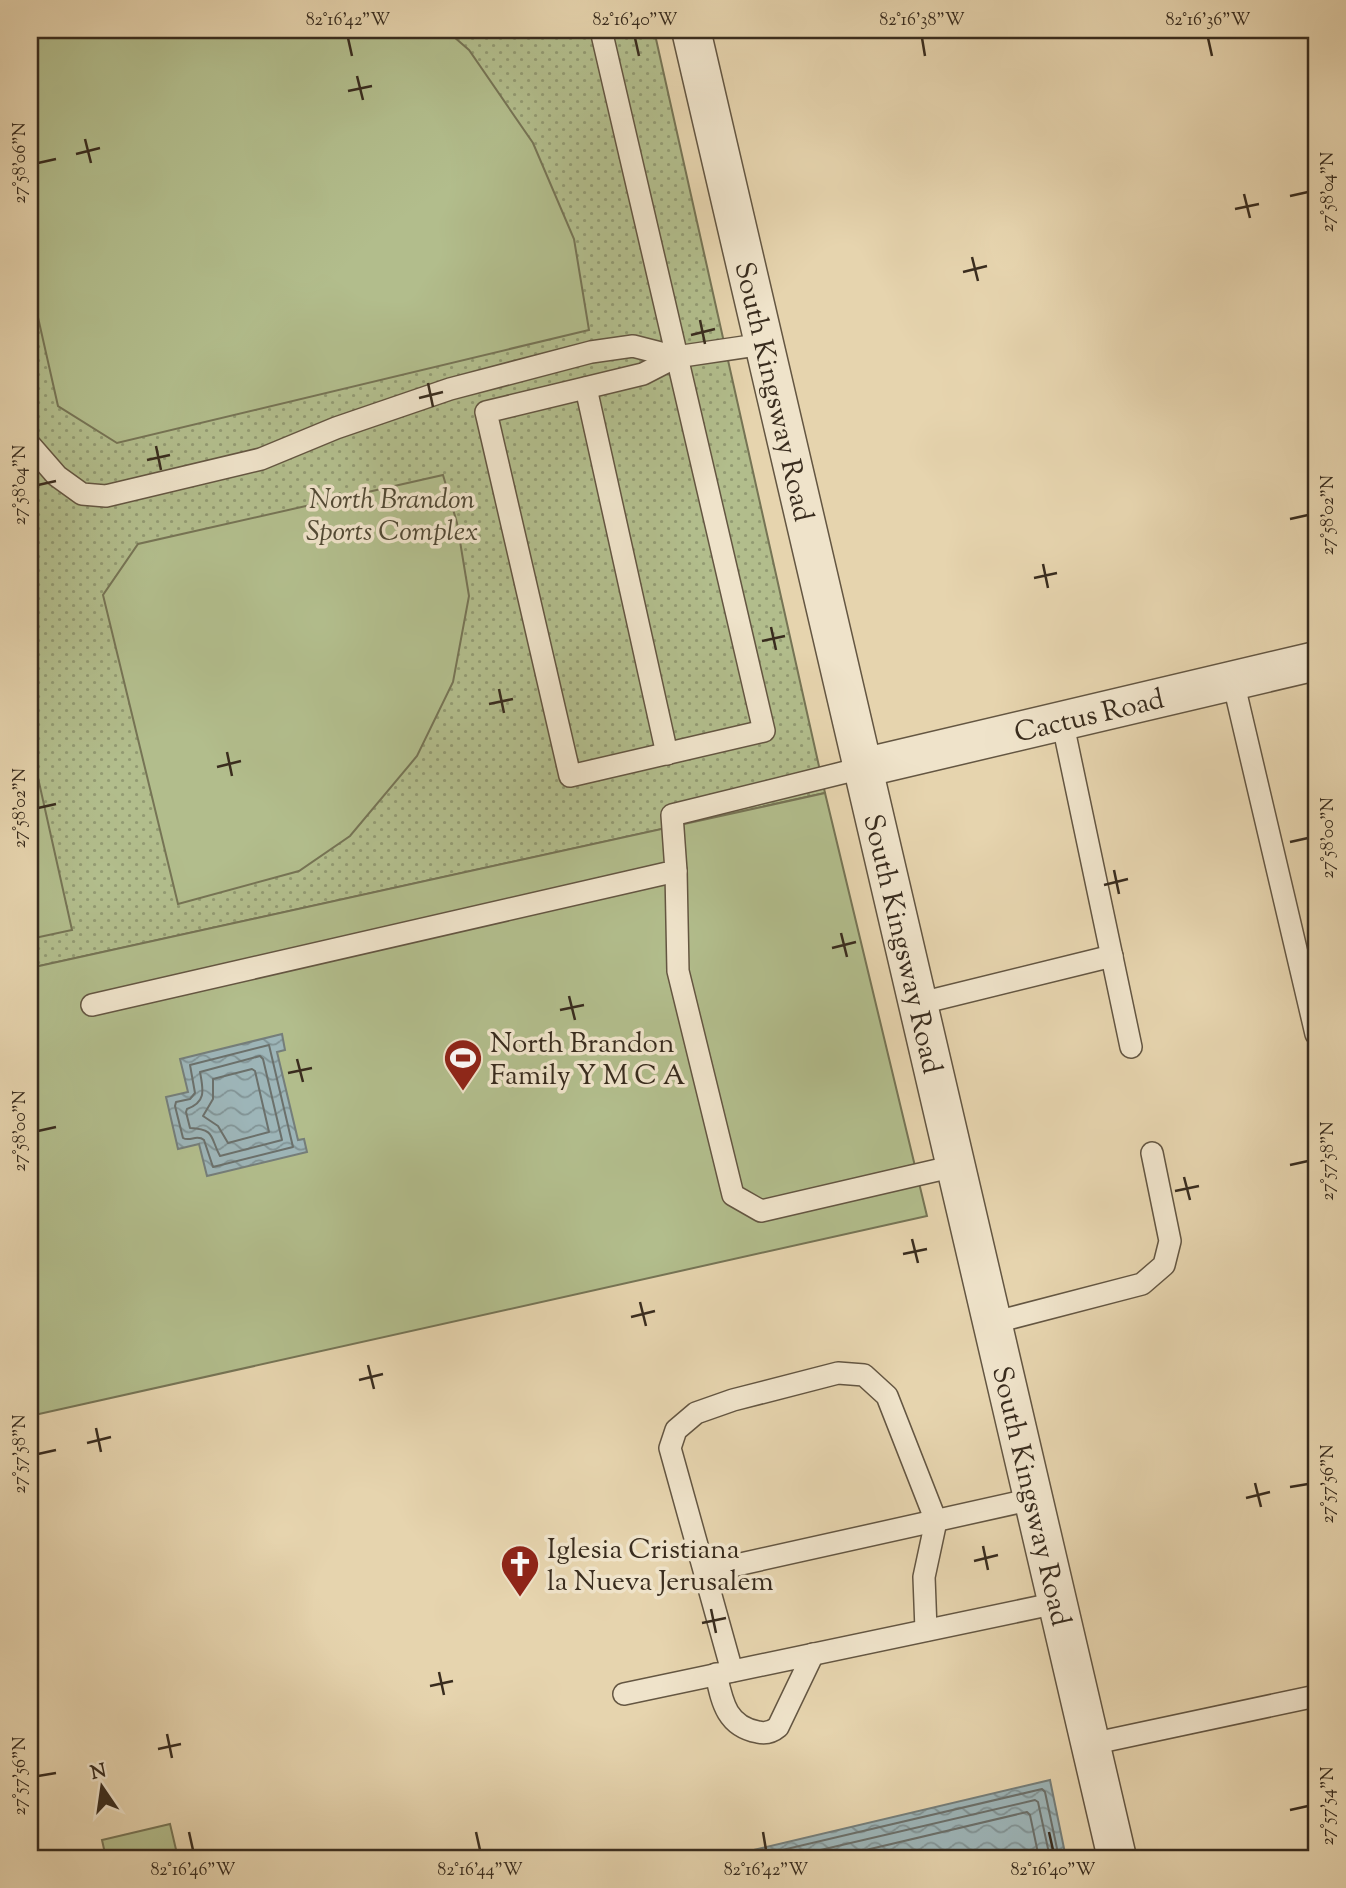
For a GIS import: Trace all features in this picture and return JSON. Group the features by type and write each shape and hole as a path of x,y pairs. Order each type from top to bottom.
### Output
{"street":[{"name":"South Kingsway Road","path":"691,30 1117,1858"},
{"name":"Cactus Road","path":"862,768 1316,661"}],"lane":[{"path":"601,30 676,357 764,732 570,776 486,412 643,374 676,357 764,344"},
{"path":"30,445 57,477 82,494 106,496 261,459 336,428 450,389 591,352 633,346 676,357"},
{"path":"586,388 667,754"},
{"path":"1233,681 1316,1034"},
{"path":"1062,720 1131,1046"},
{"path":"862,768 672,816 678,971 733,1195 761,1211 955,1166"},
{"path":"92,1005 676,871"},
{"path":"917,1004 1112,956"},
{"path":"992,1323 1142,1284 1164,1265 1170,1241 1152,1153"},
{"path":"813,1654 778,1727 770,1732 753,1731 729,1717 724,1706 724,1672 705,1572 670,1448 676,1430 696,1413 733,1400 838,1373 864,1375 887,1396 936,1521 924,1577 926,1630"},
{"path":"705,1572 1033,1499"},
{"path":"624,1694 1057,1603"},
{"path":"1091,1744 1316,1696"}],"green space":[{"name":"North Brandon Sports Complex","path":"30,30 654,30 825,793 30,968"},
{"path":"30,30 446,30 469,50 533,143 574,239 589,330 117,443 58,406 30,282"},
{"path":"443,475 457,523 469,596 453,682 417,756 350,836 299,871 178,904 103,595 138,544"},
{"path":"30,742 72,930 30,939"},
{"name":"North Brandon Family Y M C A","path":"825,793 927,1216 30,1416 30,968"},
{"path":"170,1824 178,1858 106,1858 102,1840"}],"water":[{"path":"282,1034 285,1050 277,1052 298,1140 304,1139 307,1152 207,1176 199,1144 178,1149 166,1097 188,1092 180,1059"},
{"path":"1050,1780 1066,1858 720,1858"}],"place":[{"name":"North Brandon Family Y M C A","path":"463,1092"},
{"name":"Iglesia Cristiana la Nueva Jerusalem","path":"520,1598"}]}
